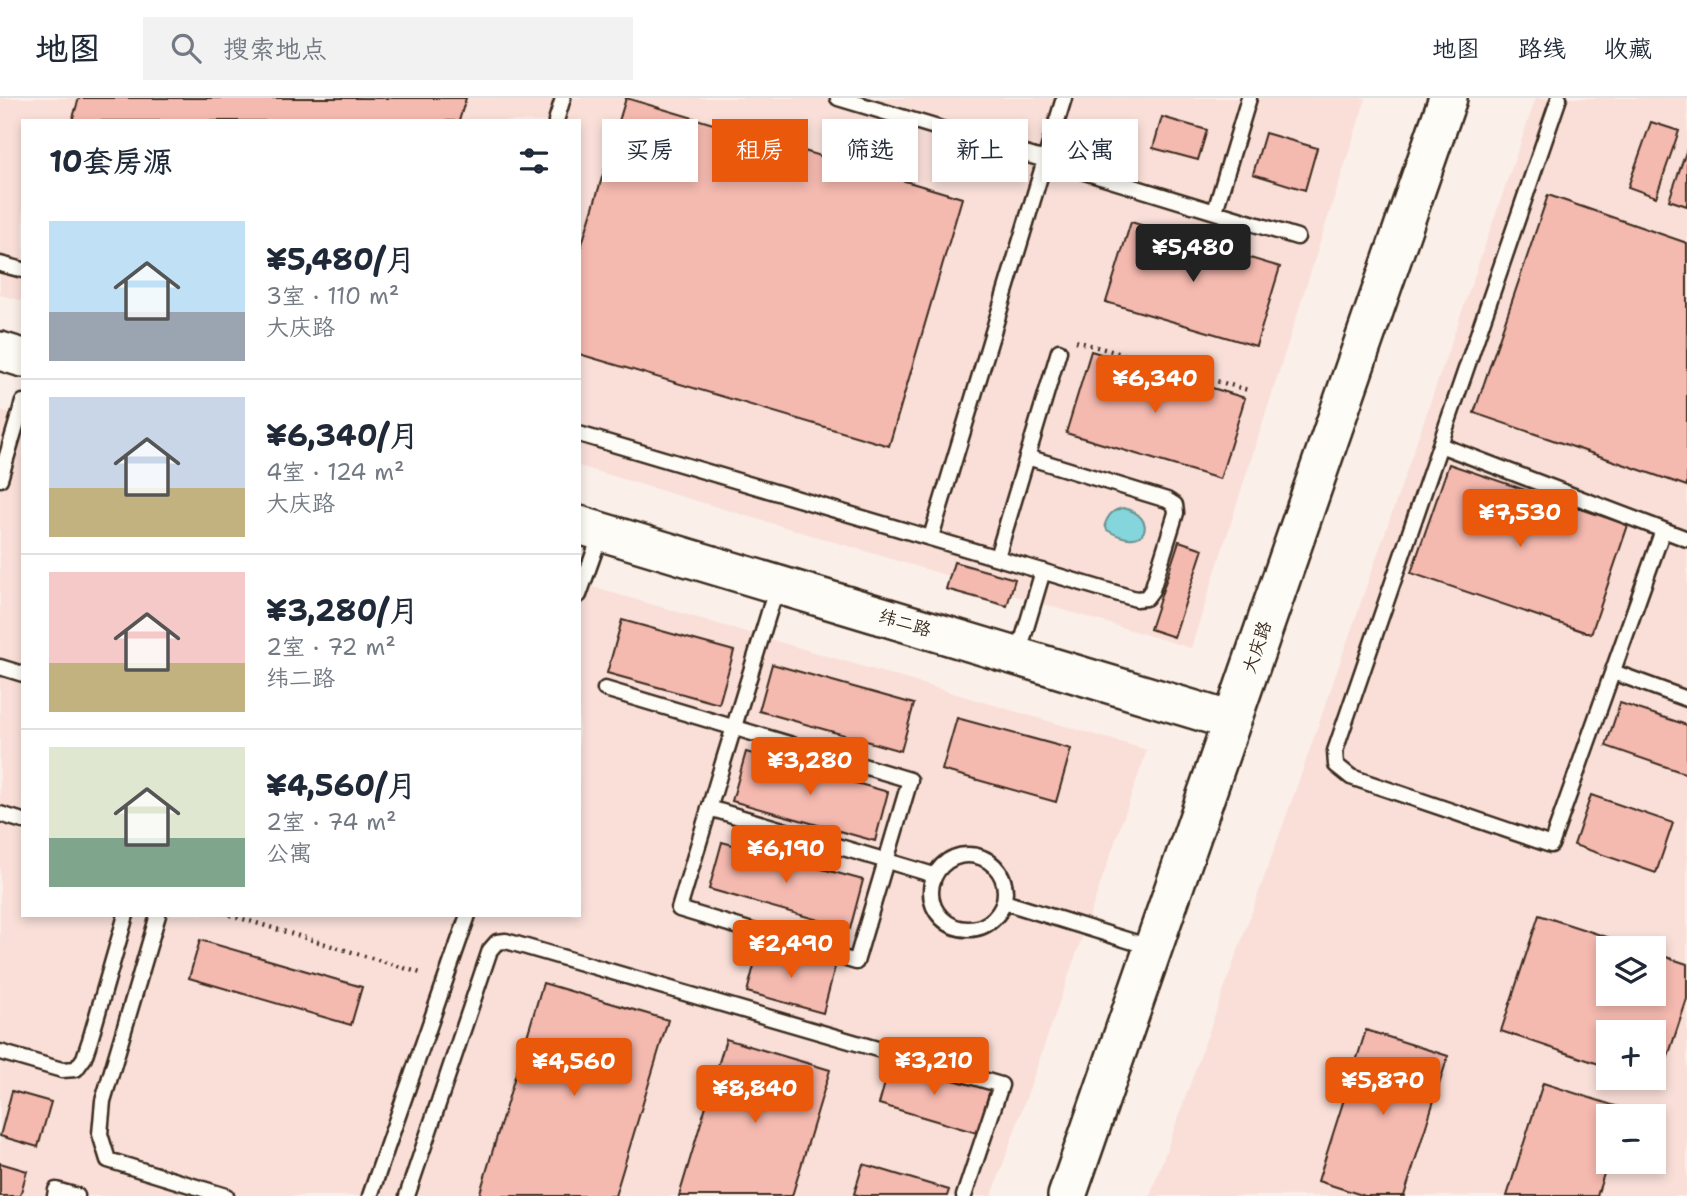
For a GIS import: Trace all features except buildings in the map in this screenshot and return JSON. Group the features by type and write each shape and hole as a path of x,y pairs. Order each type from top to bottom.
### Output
{"street":[{"name":"大庆路","path":"1067,1196 1448,98"},
{"path":"0,351 21,357"},
{"name":"纬二路","path":"590,528 1232,721"}],"lane":[{"path":"557,119 563,98"},
{"path":"838,98 1042,159"},
{"path":"1058,119 1064,98"},
{"path":"1215,211 1249,98"},
{"path":"1559,98 1335,751 1336,765 1351,777 1550,845 1663,530"},
{"path":"931,537 1042,170"},
{"path":"1118,182 1297,236"},
{"path":"0,264 21,270"},
{"path":"996,557 1059,351"},
{"path":"0,479 21,409"},
{"path":"581,435 1136,599 1146,598 1152,590 1176,513 1175,505 1167,500 1027,457"},
{"path":"1440,445 1687,539"},
{"path":"581,582 590,528"},
{"path":"1018,657 1043,571"},
{"path":"605,689 734,728 910,780 856,962 678,909 734,728 777,585"},
{"path":"0,667 21,673"},
{"path":"1613,672 1687,699"},
{"path":"709,808 934,875"},
{"path":"0,814 21,820"},
{"path":"963,854 975,855 987,859 1003,878 1004,902 999,913 981,927 959,928 948,924 933,908 930,886 941,865 951,858 963,854"},
{"path":"1004,902 1153,948"},
{"path":"0,1052 62,1070 76,1069 84,1058 90,1040 125,917"},
{"path":"157,917 103,1101 100,1134 108,1160 226,1196"},
{"path":"370,1196 467,917"},
{"path":"407,1196 490,950 497,942 506,941 1001,1085 964,1196"},
{"path":"55,1196 57,1190 77,1196"}],"path":[{"path":"1059,351 1067,341 1079,341 1248,390"},
{"path":"237,917 445,981"}],"shaded area":[{"path":"0,98 1366,98 1191,648 581,467 581,119 21,119 21,300 0,295"},
{"path":"1536,98 1687,98 1687,1196 1150,1196 1303,769"},
{"path":"0,410 21,416 21,917 581,917 581,584 1147,750 992,1196 0,1196"}],"water":[{"path":"1123,508 1141,518 1145,525 1140,536 1121,537 1107,530 1105,524 1110,515"}]}
